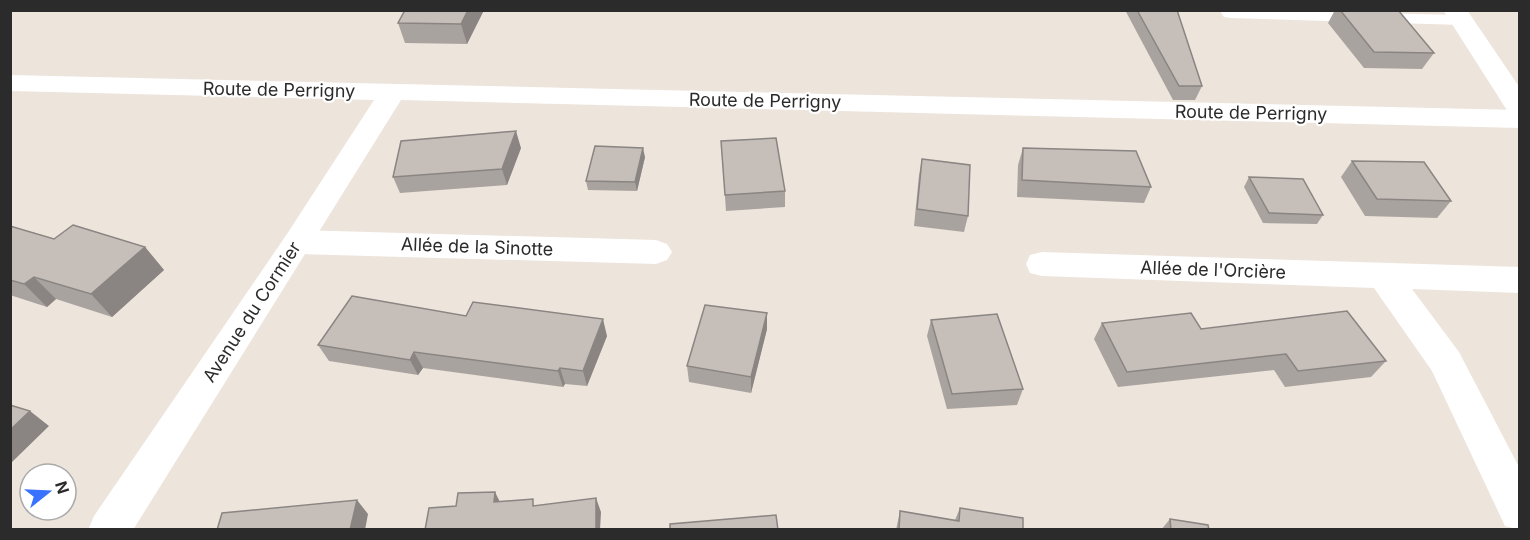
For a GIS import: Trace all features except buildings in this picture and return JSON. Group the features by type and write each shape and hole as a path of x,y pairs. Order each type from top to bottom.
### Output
{"street":[{"path":"1459,15 1520,109"},
{"name":"Route de Perrigny","path":"10,83 1520,119"},
{"name":"Avenue du Cormier","path":"109,530 298,242 392,93"},
{"name":"Allée de la Sinotte","path":"298,242 656,252"},
{"name":"Allée de l'Orcière","path":"1042,264 1520,280"},
{"path":"1384,276 1446,362 1520,512"}],"lane":[{"path":"1230,13 1459,15"}]}
